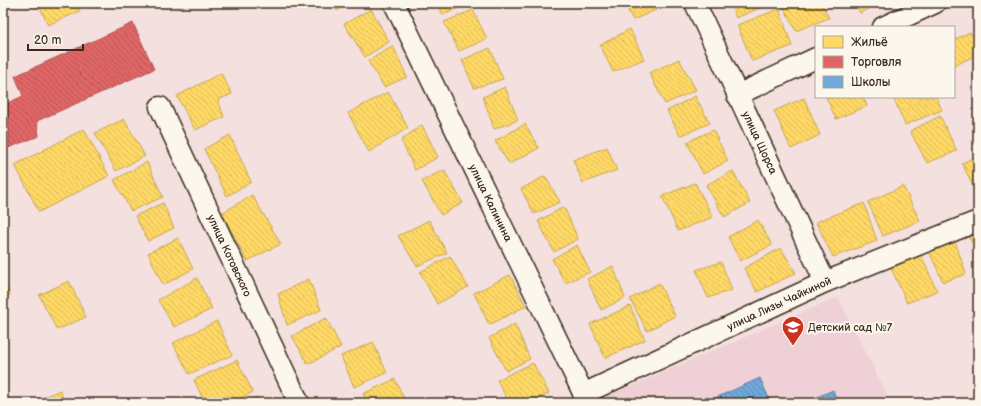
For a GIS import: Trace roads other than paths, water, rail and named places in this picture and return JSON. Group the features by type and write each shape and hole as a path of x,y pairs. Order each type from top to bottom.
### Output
{"street":[{"name":"улица Калинина","path":"394,3 586,398"},
{"name":"улица Щорса","path":"695,3 825,282"},
{"path":"885,26 935,3"},
{"path":"737,95 815,58"},
{"name":"улица Котовского","path":"160,107 299,403"},
{"name":"улица Лизы Чайкиной","path":"586,398 825,282 978,221"}],"place":[{"name":"Детский сад №7","path":"793,346"}]}
